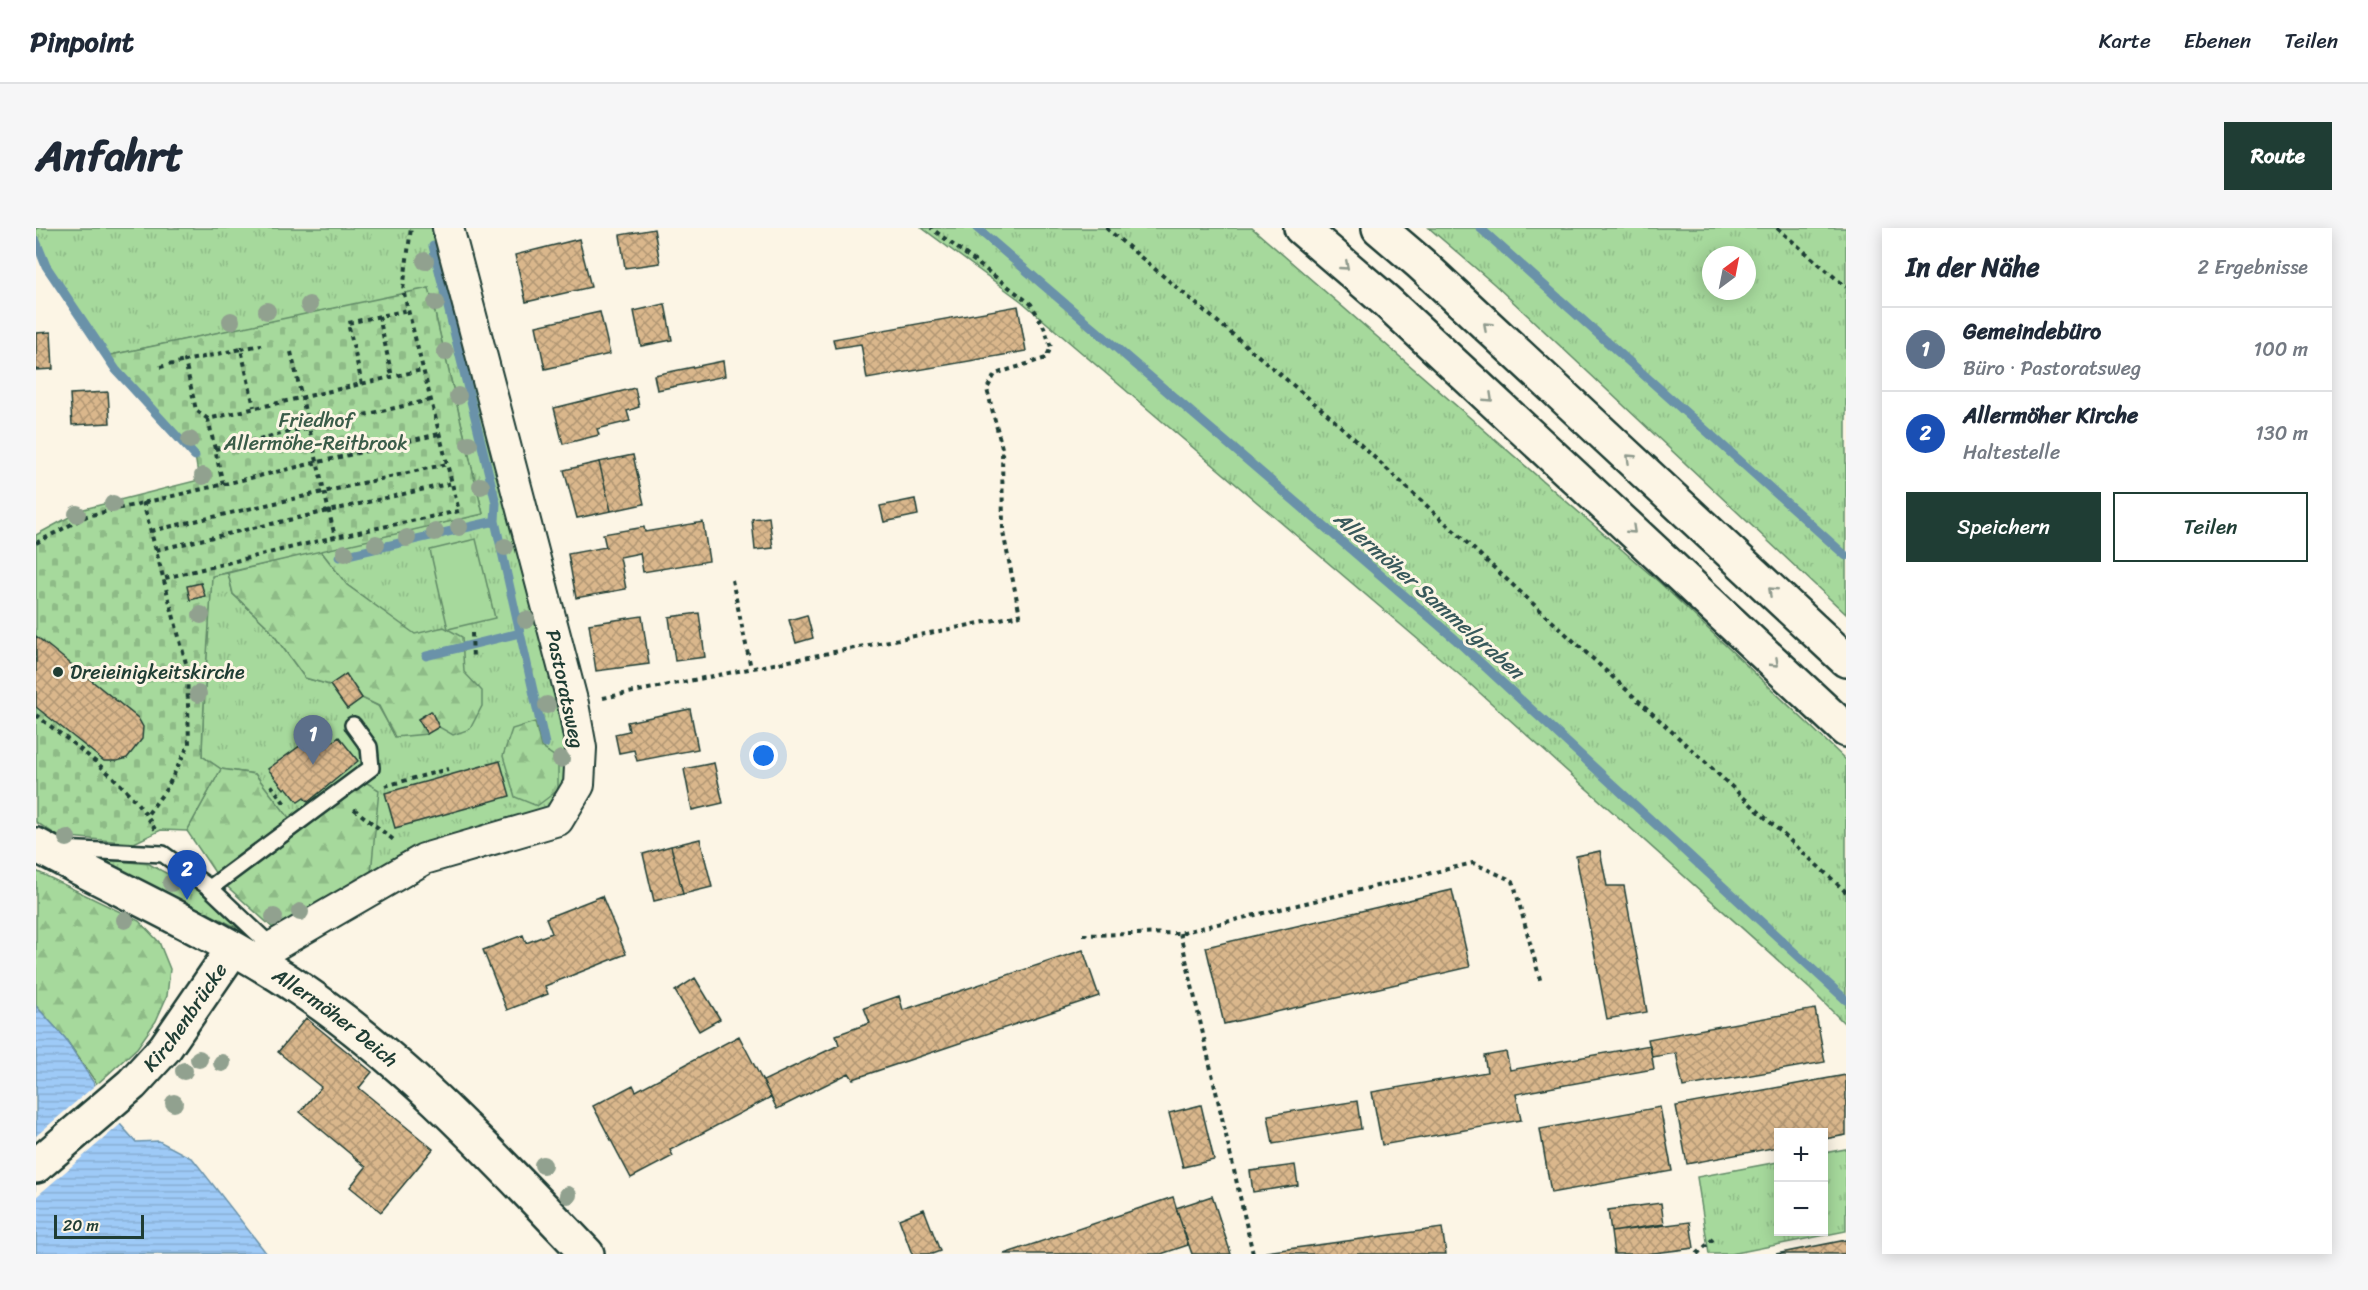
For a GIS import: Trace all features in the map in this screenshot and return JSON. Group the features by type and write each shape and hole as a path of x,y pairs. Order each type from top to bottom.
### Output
{"main road":[{"path":"1301,228 1386,301 1846,730"},
{"path":"1379,228 1420,263 1846,660"},
{"name":"Allermöher Deich","path":"38,847 254,953 394,1061 498,1160 586,1254"},
{"name":"Kirchenbrücke","path":"36,1166 132,1084 254,953"}],"street":[{"name":"Pastoratsweg","path":"254,953 424,859 558,820 579,785 580,748 573,704 448,228"}],"lane":[{"path":"210,888 371,768 369,747 353,725"},
{"path":"38,847 163,854 210,888 254,953"}],"path":[{"path":"165,578 335,537 459,511 403,290 411,228"},
{"path":"573,704 1020,615 1003,532 1002,448 987,389 995,374 1046,358 1051,347 1032,304 931,228"},
{"path":"1106,228 1325,412 1846,892"},
{"path":"1777,228 1846,287"},
{"path":"362,384 348,323 408,310"},
{"path":"379,316 392,377"},
{"path":"160,366 261,345"},
{"path":"241,349 254,407"},
{"path":"291,352 335,537"},
{"path":"185,361 196,410 208,419 223,484"},
{"path":"208,419 422,370"},
{"path":"215,449 430,400"},
{"path":"36,543 87,516 439,434"},
{"path":"152,531 447,464"},
{"path":"156,550 452,483"},
{"path":"143,502 187,667 189,744 167,788 147,815"},
{"path":"732,580 751,668"},
{"path":"472,633 473,659"},
{"path":"36,715 112,776 147,815 156,830 163,854"},
{"path":"384,786 448,769"},
{"path":"334,795 395,841 416,836 424,859"},
{"path":"1083,934 1180,933 1473,864 1513,881 1541,983"},
{"path":"1180,933 1253,1254"},
{"path":"1696,1254 1713,1239"}],"green space":[{"path":"36,228 442,228 513,515 570,761 565,791 548,810 371,873 297,829 255,774 221,769 202,756 211,576 228,573 233,594 268,627 305,678 330,685 347,709 362,698 378,706 395,736 418,719 415,635 347,585 320,550 483,514 429,289 106,356 46,266 36,245"},
{"path":"922,228 1252,228 1659,582 1846,760 1846,1025 1810,989 1461,676 1021,301"},
{"path":"1429,228 1846,228 1846,614 1494,284"},
{"name":"Friedhof Allermöhe-Reitbrook","path":"429,288 483,514 212,576 202,756 221,769 187,831 161,830 134,843 58,836 36,822 36,535 84,509 199,480 195,456 116,370 106,356"},
{"path":"476,539 495,618 448,629 430,550"},
{"path":"320,550 347,585 415,634 444,627 462,637 464,672 482,691 482,706 470,729 453,735 439,727 431,711 418,719 427,734 395,737 379,706 362,698 346,674 330,685 305,678 268,627 233,594 228,573"},
{"path":"535,722 541,747 558,759 558,790 537,806 515,797 503,756 512,729"},
{"path":"221,769 255,774 297,828 362,780 379,790 371,873 274,929 220,880 187,831"},
{"path":"97,859 149,864 200,891 240,929"},
{"path":"36,871 139,921 159,942 170,969 167,996 156,1021 137,1048 97,1084 65,1038 36,1006"},
{"path":"1846,1149 1846,1231 1828,1235 1828,1182 1828,1152"},
{"path":"1774,1163 1774,1236 1821,1236 1731,1254 1709,1254 1697,1177"}],"water":[{"path":"36,1006 65,1038 120,1124 136,1142 159,1141 193,1159 267,1254 36,1254"}],"pier":[{"path":"99,1082 123,1122 36,1197 36,1136"}],"building":[{"path":"654,229 660,263 625,268 620,235"},
{"path":"579,239 591,287 526,302 515,255"},
{"path":"665,304 672,340 641,346 634,311"},
{"path":"1018,306 1026,351 867,379 861,344 835,348 833,339"},
{"path":"600,312 610,354 545,369 536,326"},
{"path":"51,332 53,369 36,370 36,333"},
{"path":"723,361 725,376 657,390 654,375"},
{"path":"635,388 639,407 627,411 630,421 597,429 599,435 563,444 554,408"},
{"path":"108,392 110,423 72,425 70,394"},
{"path":"633,455 644,504 611,511 599,462"},
{"path":"599,462 611,511 577,518 564,470"},
{"path":"915,499 918,515 884,522 880,506"},
{"path":"769,517 773,548 755,550 752,519"},
{"path":"703,522 709,561 643,572 640,553 620,557 626,589 576,598 568,554 606,547 603,534 644,527 645,532"},
{"path":"201,583 205,596 190,600 187,586"},
{"path":"699,613 705,657 675,661 669,617"},
{"path":"807,615 813,638 796,643 789,620"},
{"path":"642,616 649,664 596,671 589,624"},
{"name":"Dreieinigkeitskirche","path":"36,636 138,718 143,727 142,739 127,758 104,761 36,707"},
{"path":"346,674 362,698 347,709 330,685"},
{"path":"690,709 698,749 637,761 634,750 619,753 615,734 629,731 627,722"},
{"path":"431,711 439,727 427,734 418,719"},
{"path":"315,735 325,748 339,737 358,761 308,802 304,798 298,802 268,769"},
{"path":"500,761 510,796 395,828 385,793"},
{"path":"714,763 723,803 692,810 684,769"},
{"path":"700,839 712,887 683,894 671,846"},
{"path":"671,846 683,894 654,901 643,854"},
{"path":"1600,851 1607,886 1624,886 1647,1012 1607,1019 1576,856"},
{"path":"1452,890 1470,967 1224,1024 1206,947"},
{"path":"602,896 626,954 545,986 548,994 507,1010 483,950 523,935 526,943 552,933 546,918"},
{"path":"1083,950 1099,996 853,1079 849,1073 777,1109 763,1081 839,1045 836,1035 870,1023 864,1008 899,996 903,1010"},
{"path":"695,978 720,1019 699,1031 675,991"},
{"path":"1815,1009 1825,1062 1683,1087 1676,1053 1652,1057 1648,1039"},
{"path":"306,1018 372,1072 359,1088 433,1149 381,1212 350,1187 366,1167 300,1112 321,1087 278,1052"},
{"path":"739,1036 771,1097 670,1150 673,1156 631,1178 593,1106 633,1085 636,1091"},
{"path":"1650,1045 1654,1069 1516,1094 1521,1120 1382,1145 1372,1092 1487,1072 1484,1056 1506,1052 1510,1070"},
{"path":"1846,1075 1846,1135 1828,1138 1828,1128 1774,1128 1774,1148 1687,1164 1676,1106"},
{"path":"1357,1101 1361,1129 1273,1144 1268,1115"},
{"path":"1201,1105 1214,1160 1183,1167 1169,1113"},
{"path":"1660,1107 1672,1171 1551,1193 1540,1129"},
{"path":"1295,1165 1298,1185 1253,1192 1250,1171"},
{"path":"1212,1196 1231,1254 1192,1254 1176,1208"},
{"path":"1173,1197 1188,1245 1161,1254 1004,1254"},
{"path":"1661,1203 1664,1224 1611,1232 1608,1210"},
{"path":"924,1209 940,1251 932,1254 912,1254 899,1219"},
{"path":"1690,1222 1694,1248 1646,1254 1614,1254 1611,1232"},
{"path":"1442,1228 1446,1254 1266,1254 1266,1252"},
{"path":"1846,1240 1846,1254 1776,1254"}],"waterway":[{"name":"Allermöher Sammelgraben","path":"977,228 1455,639 1846,1000"},
{"path":"1480,228 1846,556"},
{"path":"36,241 46,266 116,370 195,456"},
{"path":"433,246 496,503 495,521 545,744"},
{"path":"339,557 495,521"},
{"path":"426,656 520,633"}],"place":[{"name":"Dreieinigkeitskirche","path":"58,672"},
{"name":"Gemeindebüro","path":"313,765"},
{"name":"Allermöher Kirche","path":"187,900"}]}
